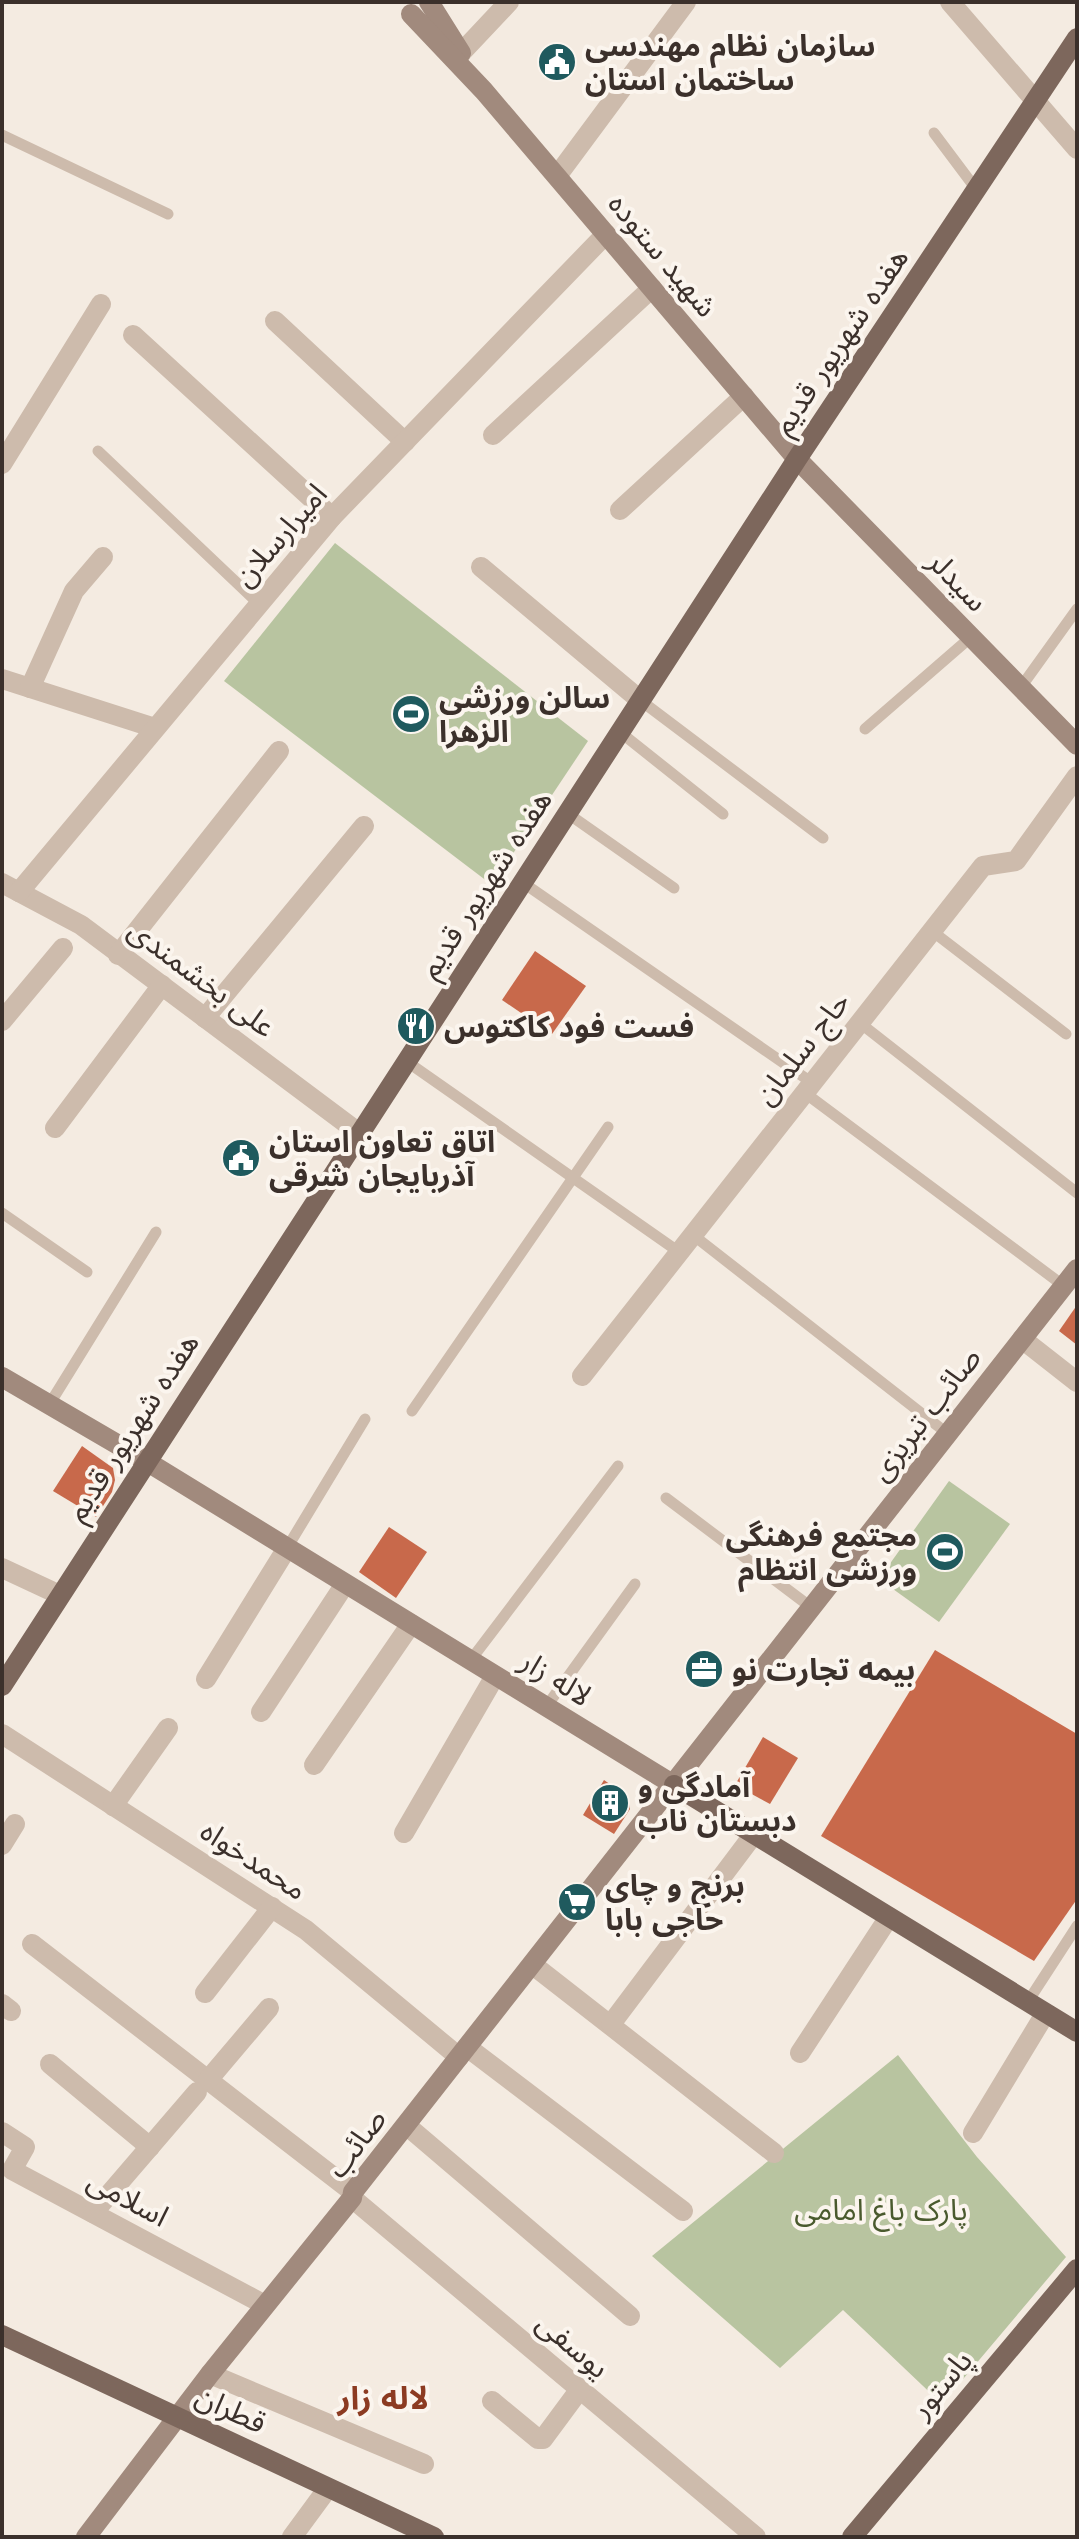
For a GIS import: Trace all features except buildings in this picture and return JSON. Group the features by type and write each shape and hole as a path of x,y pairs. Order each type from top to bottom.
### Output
{"main road":[{"name":"شهید ستوده","path":"416,5 461,53 484,91"},
{"name":"شهید ستوده","path":"416,5 484,91 797,459"},
{"name":"هفده شهریور قدیم","path":"3,1681 797,459 1077,38"},
{"name":"سیدلر","path":"797,459 1077,745"},
{"name":"صائب تبریزی","path":"674,1785 1077,1269"},
{"name":"لاله زار","path":"2,1377 146,1461 1077,2032"},
{"name":"صائب","path":"86,2537 210,2374 674,1785"},
{"name":"پاستور","path":"852,2537 1076,2273"},
{"name":"قطران","path":"3,2337 434,2537"}],"street":[{"path":"461,53 509,2"},
{"path":"557,176 686,2"},
{"path":"950,2 1077,149"},
{"name":"امیرارسلان","path":"11,887 155,728 332,517 606,234"},
{"path":"493,435 652,288"},
{"path":"2,464 101,304"},
{"path":"275,321 405,442"},
{"path":"133,335 332,517"},
{"path":"620,510 744,396"},
{"path":"30,688 74,591 103,557"},
{"path":"481,567 640,700"},
{"path":"2,679 155,728"},
{"path":"118,955 279,751"},
{"name":"حاج سلمان","path":"582,1376 983,866 1016,861 1077,776"},
{"path":"205,1018 364,826"},
{"name":"علی بخشمندی","path":"11,887 81,925 359,1133"},
{"path":"2,1021 63,948"},
{"path":"55,1128 162,985"},
{"path":"1022,1339 1077,1382"},
{"path":"206,1679 287,1548"},
{"path":"2,1568 60,1595"},
{"path":"261,1712 345,1584"},
{"path":"314,1765 411,1624"},
{"path":"404,1833 495,1676"},
{"path":"113,1806 168,1728"},
{"name":"محمدخواه","path":"2,1734 306,1930 463,2052 683,2211"},
{"path":"2,1845 15,1824"},
{"path":"611,2024 754,1834"},
{"path":"205,1993 272,1907"},
{"path":"800,2053 889,1917"},
{"name":"یوسفی","path":"32,1944 202,2086 353,2195 756,2537"},
{"path":"533,1965 774,2153"},
{"path":"93,2213 269,2008"},
{"path":"973,2133 1045,2014"},
{"path":"50,2064 150,2147"},
{"path":"406,2125 630,2316"},
{"name":"اسلامی","path":"2,2132 25,2147 12,2170 265,2305"},
{"path":"210,2374 424,2464"},
{"path":"492,2401 538,2439 543,2439 580,2389"},
{"path":"292,2537 328,2488"}],"lane":[{"path":"934,133 976,189"},
{"path":"2,135 168,214"},
{"path":"98,451 260,605"},
{"path":"1021,687 1077,609"},
{"path":"865,729 971,637"},
{"path":"640,700 823,838"},
{"path":"620,732 723,814"},
{"path":"567,813 674,888"},
{"path":"522,882 808,1087 1064,1286"},
{"path":"932,931 1066,1034"},
{"path":"860,1023 1077,1193"},
{"path":"406,1061 679,1252"},
{"path":"412,1411 608,1127"},
{"path":"2,1213 87,1272"},
{"path":"49,1405 156,1232"},
{"path":"693,1235 948,1434"},
{"path":"287,1548 365,1419"},
{"path":"470,1661 618,1466"},
{"path":"666,1498 812,1608"},
{"path":"546,1707 635,1584"},
{"path":"1027,2003 1077,1926"}],"green space":[{"name":"سالن ورزشی الزهرا","path":"335,543 588,741 492,885 224,681"},
{"name":"مجتمع فرهنگی ورزشی انتظام","path":"949,1481 1010,1524 939,1622 879,1579"},
{"name":"پارک باغ امامی","path":"898,2055 977,2157 1066,2257 942,2404 843,2310 780,2368 652,2256"}],"place":[{"name":"سازمان نظام مهندسی ساختمان استان","path":"557,62"},
{"name":"سالن ورزشی الزهرا","path":"411,714"},
{"name":"فست فود کاکتوس","path":"416,1026"},
{"name":"اتاق تعاون استان آذربایجان شرقی","path":"241,1158"},
{"name":"مجتمع فرهنگی ورزشی انتظام","path":"945,1552"},
{"name":"بیمه تجارت نو","path":"704,1669"},
{"name":"آمادگی و دبستان ناب","path":"610,1803"},
{"name":"برنج و چای حاجی بابا","path":"577,1902"}],"district":[{"name":"لاله زار","path":"383,2398"}]}
